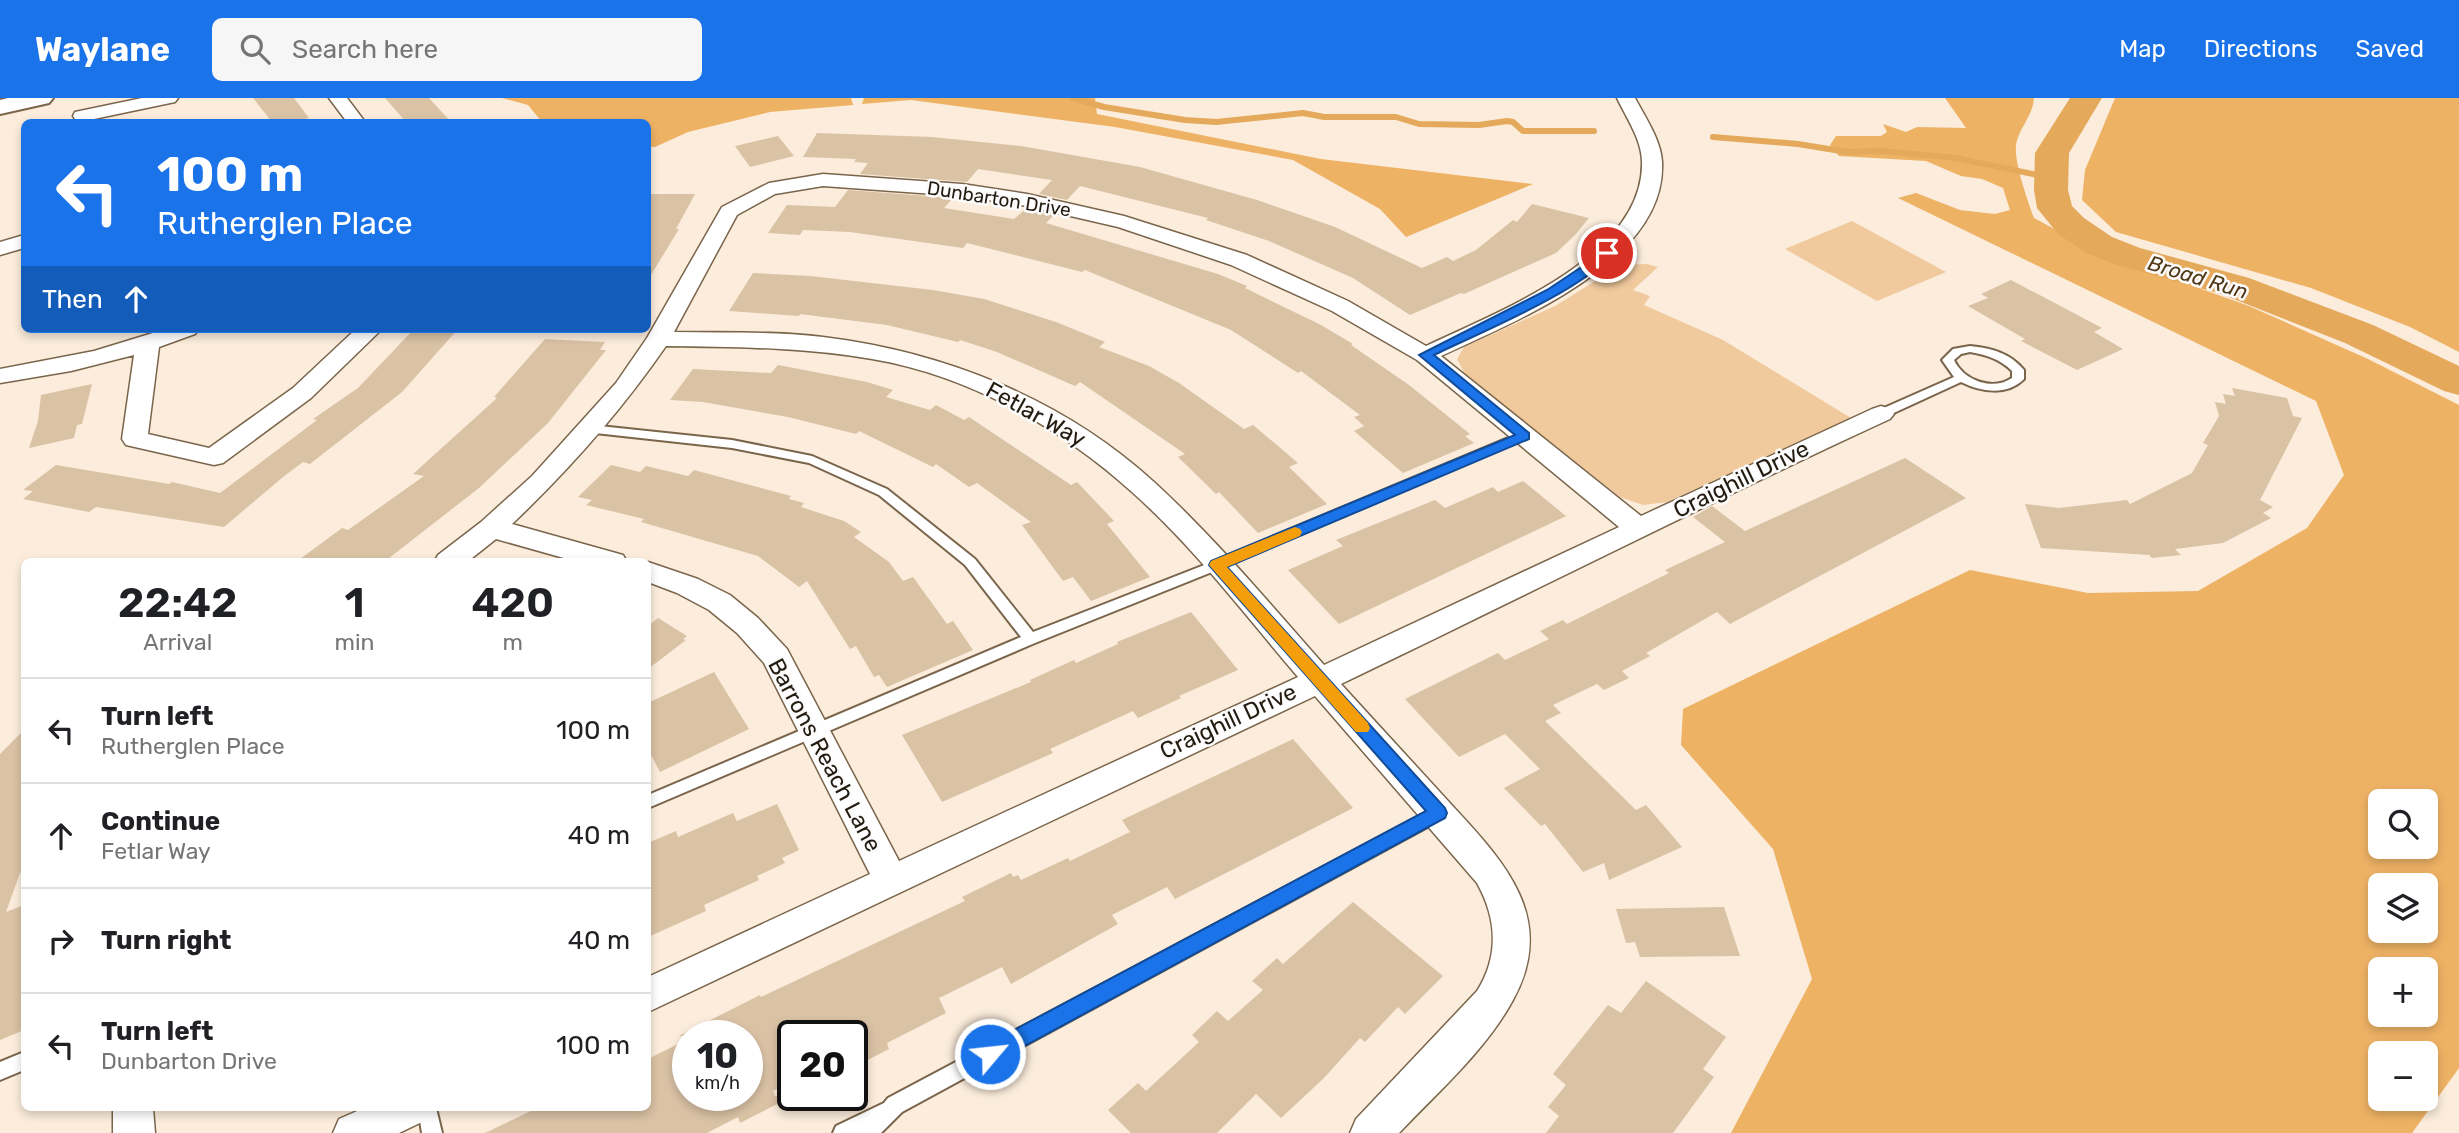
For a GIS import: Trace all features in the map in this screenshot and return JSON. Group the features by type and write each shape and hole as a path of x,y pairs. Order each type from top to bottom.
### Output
{"street":[{"path":"0,107 41,98"},
{"path":"84,119 82,116 169,98"},
{"path":"338,98 354,119"},
{"path":"1425,355 1552,292 1597,263 1639,216 1652,186 1652,162 1648,144 1626,98"},
{"name":"Dunbarton Drive","path":"453,558 491,528 541,482 625,388 659,339 729,211 769,189 804,181 831,180 962,190 1027,200 1124,222 1214,251 1290,282 1425,355 1639,528"},
{"path":"0,249 21,242"},
{"path":"0,376 71,365 147,345 177,333"},
{"path":"147,345 135,439 214,457 302,393 366,333"},
{"name":"Fetlar Way","path":"659,339 824,344 900,357 984,385 1070,428 1116,462 1146,487 1217,565 1490,872 1507,905 1512,935 1511,959 1504,983 1488,1010 1371,1133"},
{"name":"Craighill Drive","path":"651,994 1881,414"},
{"path":"491,528 599,558"},
{"name":"Barrons Reach Lane","path":"651,573 690,586 718,600 753,628 776,657 891,880"},
{"path":"133,1111 134,1133"},
{"path":"354,1133 402,1111"}],"lane":[{"path":"1969,349 2005,358 2018,370 2018,379 2014,383 1998,387 1984,386 1962,378 1950,366 1948,360 1957,351 1969,349"},
{"name":"Craighill Drive","path":"1881,414 1962,378"},
{"path":"590,429 732,444 812,460 883,492 970,562 1030,639"},
{"path":"651,801 1030,639 1217,565 1524,436"},
{"path":"844,1133 1438,813"},
{"path":"0,1072 21,1062"},
{"path":"868,1133 895,1105"},
{"path":"428,1111 432,1133"}],"shaded area":[{"path":"502,98 851,98 853,105 770,112 688,132 651,147 651,119 540,119 528,105"},
{"path":"864,98 1095,98 1097,114 1321,159 1533,184 1406,237 1380,209 1293,160 1115,127 911,100 862,104"},
{"path":"1945,98 2034,98 2017,140 2016,153 2034,218 2095,251 2249,306 2368,359 2459,405 2459,1068 2438,1097 2438,1041 2368,1041 2368,1111 2428,1111 2412,1133 1731,1133 1812,979 1773,849 1681,745 1683,709 1970,570 2088,593 2198,591 2307,528 2344,475 2316,401 1898,198 1916,193 1960,210 1995,214 2010,210 2003,188 1982,179 1961,176 1926,161 1839,156 1830,145 1836,136 1881,136 1887,132 1883,124 1906,132 1917,127 1966,128"},
{"path":"2115,98 2459,98 2459,352 2410,327 2311,288 2116,232 2082,200 2085,170"},
{"path":"1852,221 1946,272 1877,301 1785,249"},
{"path":"1647,264 1658,267 1633,290 1650,296 1644,305 1723,340 1851,418 1667,502 1643,505 1620,497 1465,374 1457,359 1464,347 1555,306 1621,265"}],"building":[{"path":"253,98 294,98 309,118 304,119 270,119"},
{"path":"385,98 429,98 448,119 403,119"},
{"path":"817,133 932,137 1021,146 1140,167 1257,200 1335,227 1422,268 1447,257 1453,261 1476,250 1513,220 1517,222 1532,204 1589,218 1556,253 1410,315 1353,278 1269,241 1206,220 1208,218 1080,186 1067,200 1039,194 1052,180 978,169 967,182 860,174 868,163 854,162 856,159 803,157"},
{"path":"778,136 794,156 750,167 735,146"},
{"path":"848,190 953,198 944,208 1014,219 1026,209 1054,215 1046,223 1218,274 1247,286 1245,288 1321,325 1353,344 1351,345 1409,385 1470,434 1465,436 1474,443 1403,473 1354,431 1364,426 1354,417 1360,415 1301,371 1298,373 1231,330 1085,270 1082,272 967,243 963,248 850,232 803,230 800,235 768,233 787,205 835,207"},
{"path":"651,194 695,194 676,229 679,229 651,275"},
{"path":"753,273 810,276 933,290 984,299 1056,322 1105,342 1099,347 1149,366 1179,383 1244,429 1253,425 1298,463 1289,467 1327,504 1258,533 1219,492 1216,494 1178,457 1185,454 1080,382 1075,386 997,352 960,340 958,342 887,325 800,314 729,311"},
{"path":"2011,280 2102,328 2094,332 2123,349 2077,370 2021,341 2025,339 1968,306 1988,298 1981,294"},
{"path":"410,333 454,333 402,392 310,464 303,462 283,477 224,527 96,507 89,512 23,499 33,491 23,490 56,465 169,484 172,482 220,493 317,420 313,419 358,388"},
{"path":"545,339 605,342 600,350 606,350 548,423 479,488 389,558 301,558 342,528 348,530 424,476 413,474 497,398 494,397"},
{"path":"778,365 867,382 893,390 886,397 930,410 936,405 964,420 969,417 1071,485 1077,482 1114,521 1107,524 1150,577 1091,601 1073,577 1063,581 1022,525 1031,522 977,483 969,487 936,464 933,467 859,431 856,434 788,417 703,402 670,400 693,369 771,373"},
{"path":"92,384 82,424 77,425 74,438 29,448 38,421 41,395"},
{"path":"2232,388 2287,398 2293,416 2302,418 2260,500 2273,507 2263,513 2271,518 2223,543 2175,549 2181,555 2152,558 2149,555 2041,548 2025,504 2059,508 2127,500 2130,504 2192,473 2208,445 2203,443 2219,416 2215,402 2226,404 2223,394 2235,396"},
{"path":"1905,458 1966,498 1730,624 1717,612 1646,653 1650,656 1622,671 1629,678 1604,690 1597,684 1553,705 1561,713 1545,721 1636,810 1646,805 1682,847 1609,880 1604,863 1583,872 1545,824 1541,826 1504,788 1540,769 1505,734 1459,757 1405,699 1498,653 1505,660 1549,639 1540,631 1563,620 1567,624 1669,573 1665,570 1725,542 1693,517 1712,506 1745,531"},
{"path":"611,465 640,472 646,466 688,476 694,470 791,496 789,499 804,503 801,507 844,521 861,532 854,537 889,562 903,581 913,577 947,624 953,621 973,650 887,687 879,675 874,677 856,646 850,649 807,581 799,587 758,556 641,522 644,519 586,505 592,500 578,497"},
{"path":"1523,481 1566,516 1339,624 1288,570 1343,546 1336,540 1435,500 1445,508 1493,487 1498,492"},
{"path":"1191,612 1238,670 1138,718 1133,711 1050,749 1053,753 942,802 902,735 1031,682 1030,680 1074,660 1076,663 1118,644 1117,642"},
{"path":"658,618 687,636 683,639 686,640 651,667 651,624"},
{"path":"714,672 749,729 660,772 651,755 651,702"},
{"path":"21,733 21,870 6,912 21,906 21,1031 0,1040 0,754"},
{"path":"1293,739 1353,808 1175,899 1167,887 1112,915 1118,924 1011,984 1002,967 939,998 946,1013 887,1043 889,1049 868,1060 868,1020 777,1020 777,1089 773,1091 777,1096 777,1104 740,1123 738,1117 707,1133 485,1133 531,1111 651,1111 651,1058 672,1047 672,1111 763,1111 763,1020 711,1020 965,901 962,897 1011,873 1013,877 1018,875 1021,880 1068,858 1070,861 1130,832 1122,820"},
{"path":"777,804 799,850 782,858 785,863 757,876 759,880 704,905 706,911 651,936 651,842 676,831 678,837 733,813 737,821"},
{"path":"1353,902 1443,976 1405,1014 1398,1007 1365,1042 1360,1038 1324,1078 1281,1118 1256,1094 1217,1133 1131,1133 1108,1110 1138,1083 1146,1091 1199,1042 1192,1035 1217,1011 1228,1021 1263,990 1252,981 1277,958 1283,964"},
{"path":"1724,907 1740,956 1640,957 1635,942 1626,943 1616,909"},
{"path":"1646,981 1726,1037 1703,1069 1714,1077 1673,1133 1546,1133 1559,1116 1548,1107 1566,1085 1553,1074 1608,1005 1621,1013"}],"waterway":[{"path":"1073,98 1104,107 1185,120 1216,122 1303,113 1324,117 1396,117 1419,124 1479,125 1507,121 1513,122 1523,131 1594,131"},
{"name":"Broad Run","path":"2086,98 2052,153 2051,190 2055,208 2071,226 2099,245 2127,256 2235,286 2359,334 2459,382"},
{"path":"1713,137 1798,144 1847,152 1882,151 1956,158 2052,178"}],"slow traffic":[{"path":"1295,532 1217,565 1362,728"}],"route":[{"path":"990,1054 1438,813 1217,565 1524,436 1425,355 1552,292 1597,263 1607,253"}]}
